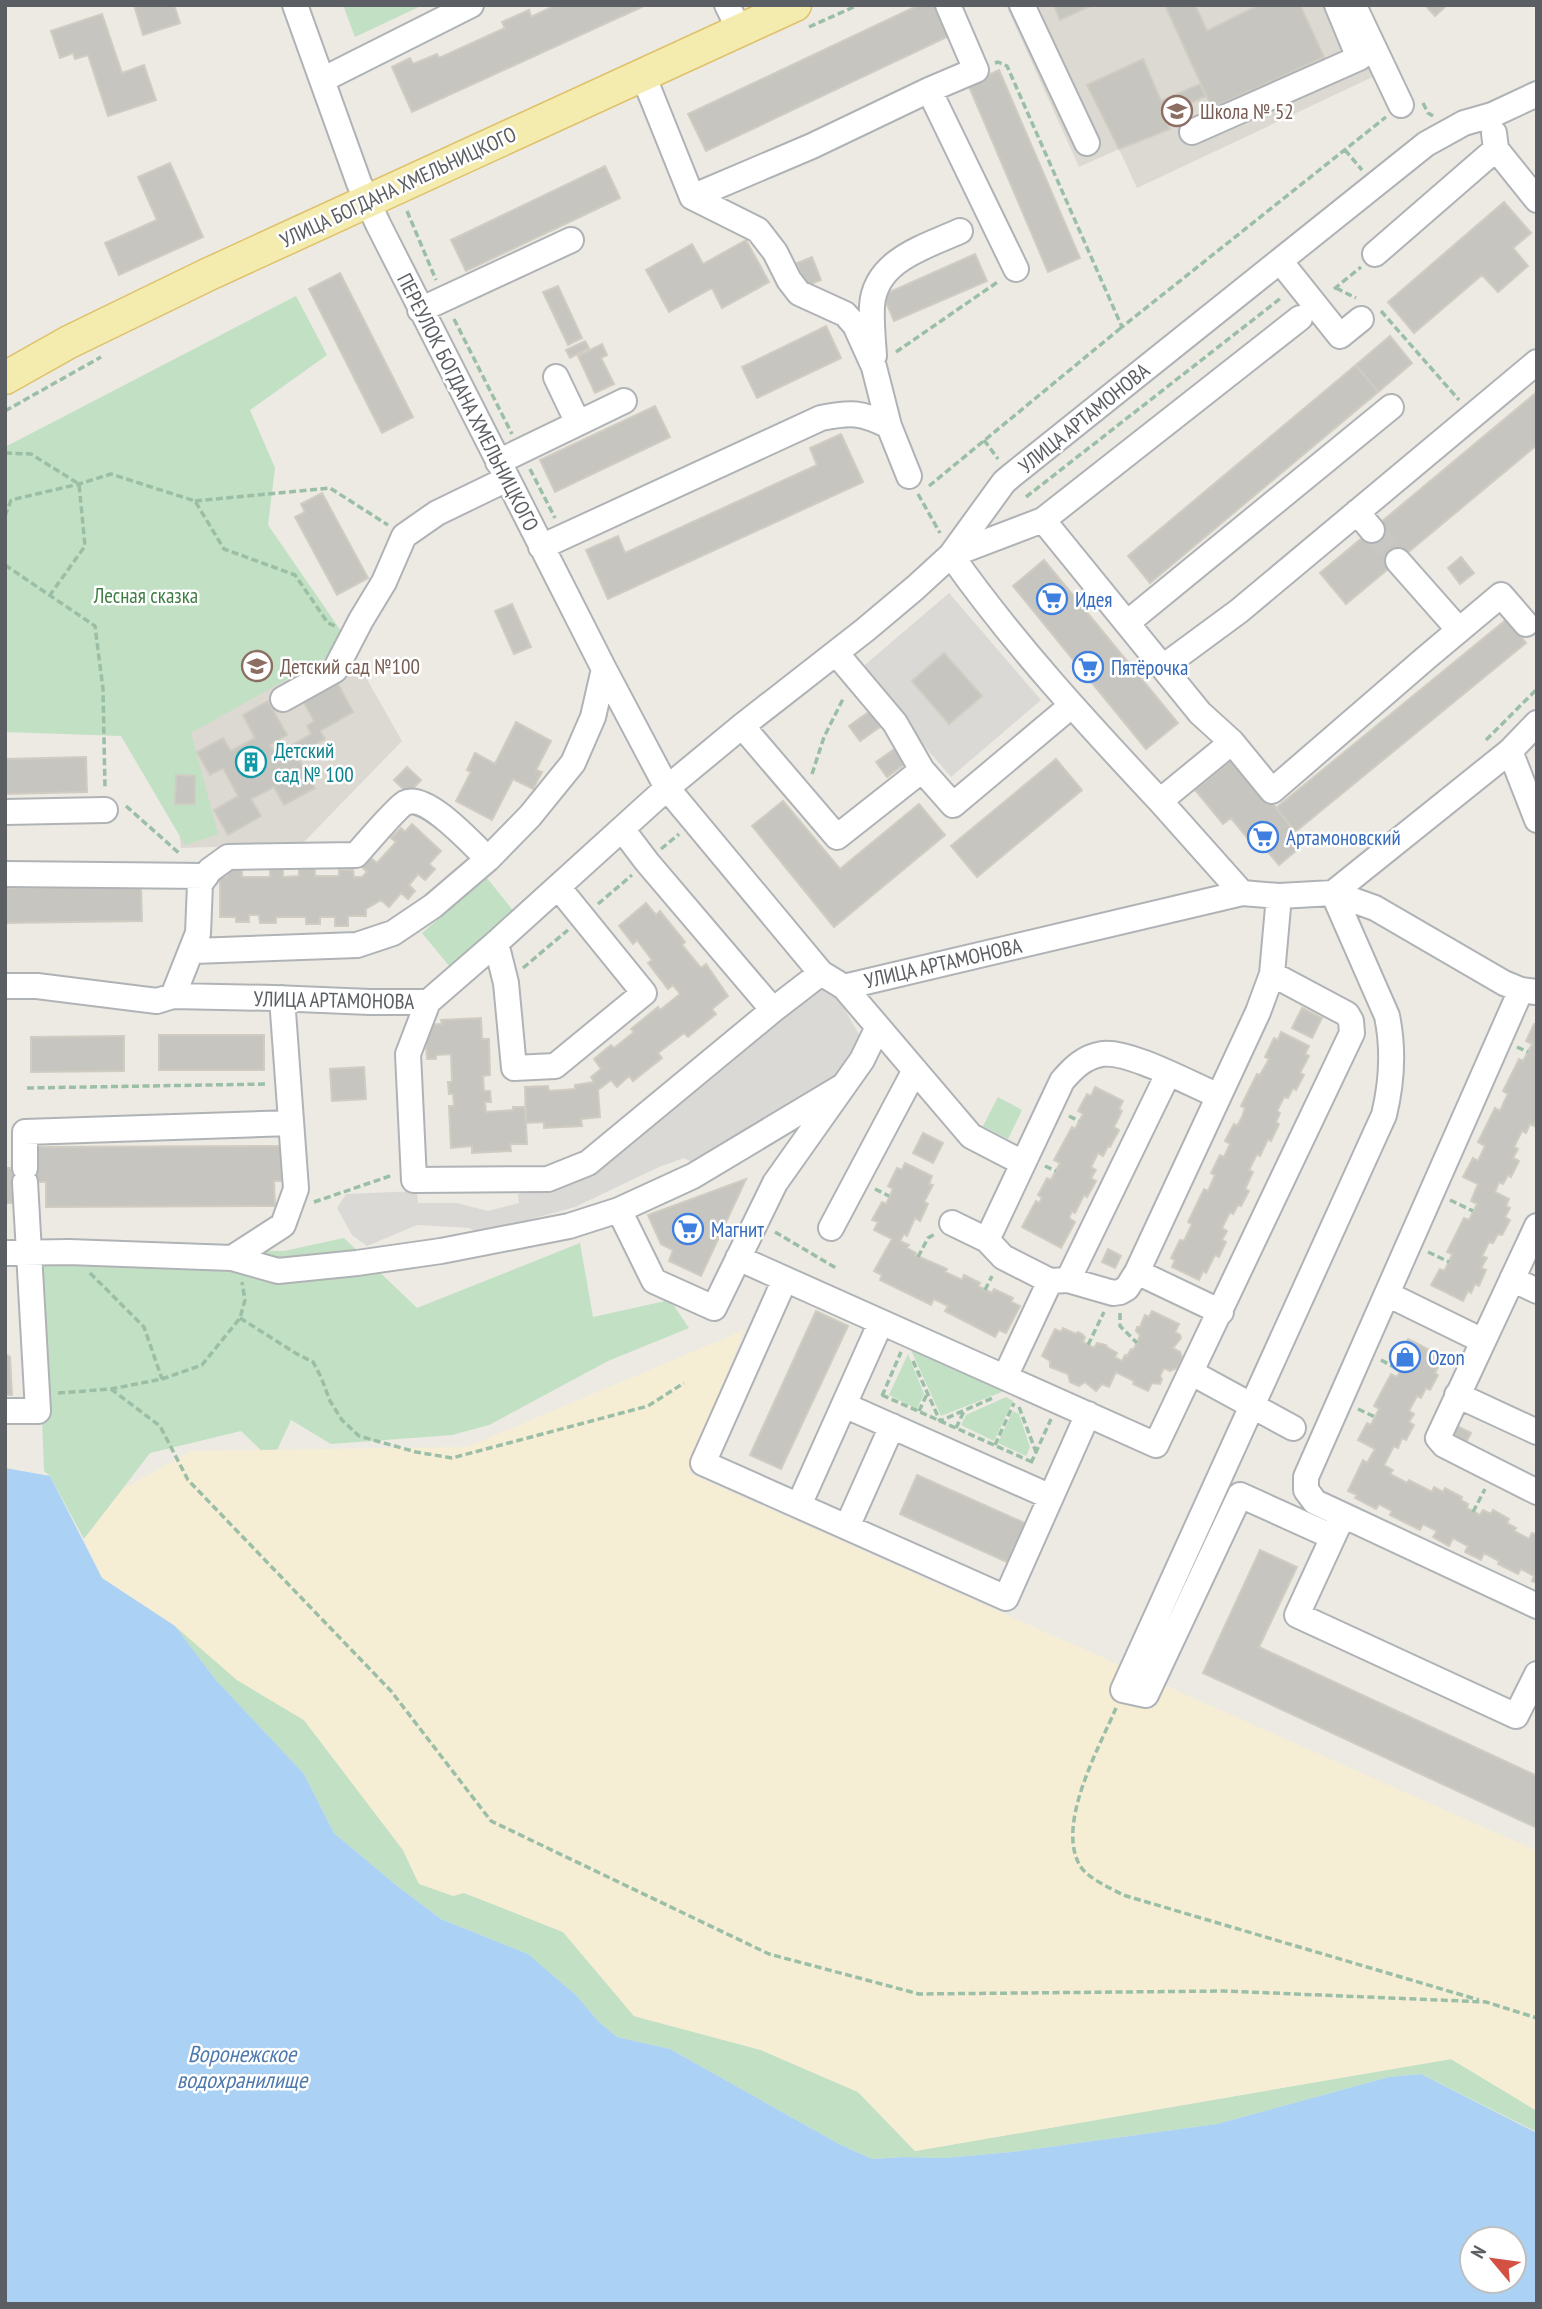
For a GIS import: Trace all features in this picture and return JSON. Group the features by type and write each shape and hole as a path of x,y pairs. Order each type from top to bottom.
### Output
{"main road":[{"name":"УЛИЦА БОГДАНА ХМЕЛЬНИЦКОГО","path":"5,378 69,342 209,274 643,75 734,18 795,5"}],"street":[{"name":"ПЕРЕУЛОК БОГДАНА ХМЕЛЬНИЦКОГО","path":"295,5 368,202 502,471 667,788"},
{"path":"321,80 471,5"},
{"path":"692,197 812,146 929,89 976,70 948,5"},
{"path":"1022,5 1087,143"},
{"path":"1192,132 1359,58 1337,5"},
{"path":"1354,5 1401,105"},
{"path":"643,75 692,197 758,230 775,252 799,293 845,314 855,325 874,367 889,426 919,482"},
{"path":"929,89 1016,269"},
{"name":"УЛИЦА АРТАМОНОВА","path":"5,986 37,986 157,1001 173,996 428,1002 667,788 915,588 951,555 1004,481 1426,144 1464,122 1492,115 1537,94"},
{"path":"1492,115 1496,149 1537,200"},
{"path":"1376,254 1496,149"},
{"path":"874,367 872,304 886,271 898,259 960,231"},
{"path":"420,310 570,240"},
{"path":"1280,261 1298,285 1308,312 1340,336 1366,309"},
{"path":"1242,894 1160,800 1071,706 951,555 1043,520 1308,312"},
{"path":"1163,667 1365,521 1472,416 1537,362"},
{"path":"556,377 578,423"},
{"path":"283,699 335,670 384,582 404,536 502,471 521,451 624,401"},
{"path":"1128,624 1391,407"},
{"path":"541,547 821,418 847,412 866,415 889,426"},
{"path":"1043,520 1200,713 1232,742 1272,791 1501,595 1533,626"},
{"path":"1398,561 1458,630"},
{"path":"836,653 895,723 922,770 953,805 1071,706"},
{"path":"192,951 357,945 393,933 433,906 488,859 530,816 573,763 593,717 604,669"},
{"path":"1333,893 1510,751 1537,723"},
{"path":"742,726 837,837 922,770"},
{"path":"1160,800 1232,742"},
{"path":"1510,751 1537,820"},
{"name":"УЛИЦА АРТАМОНОВА","path":"667,788 821,972 844,987 1242,894 1279,896 1333,893"},
{"path":"173,996 198,933 200,884 210,870 228,857 356,855 405,803 418,801 436,810 488,859"},
{"path":"5,812 114,806"},
{"path":"622,829 773,1010"},
{"path":"5,874 206,876"},
{"path":"496,943 506,983 514,1068 555,1066 644,993 558,887"},
{"path":"1333,893 1375,908 1491,977 1529,991 1387,1294 1306,1477 1306,1490 1338,1526"},
{"path":"1333,893 1387,1017 1391,1034 1390,1090 1384,1115 1123,1690 1146,1695 1240,1495 1338,1526 1537,1606"},
{"path":"952,1223 987,1240 1003,1257 1059,1280 1116,1293 1132,1282 1258,1012 1272,974 1279,896"},
{"path":"428,1002 408,1054 414,1180 548,1179 588,1163 821,972"},
{"path":"738,1258 881,1322 907,1339 1014,1381 1156,1445 1352,1032 1347,1014 1272,974"},
{"path":"844,987 971,1136 1023,1163"},
{"path":"232,1258 284,1225 296,1189 282,998"},
{"path":"619,1210 654,1281 714,1308 775,1183 862,1060 878,1027"},
{"path":"987,1240 1062,1082 1073,1068 1088,1058 1116,1054 1219,1096"},
{"path":"831,1228 915,1070"},
{"path":"1014,1381 1059,1280 1168,1074"},
{"path":"17,1253 69,1252 232,1258 278,1270 357,1263 441,1251 556,1228 619,1210 693,1176 843,1086"},
{"path":"5,1411 38,1411 17,1253 25,1175 25,1132 291,1123"},
{"path":"1537,1226 1439,1434 1440,1442 1537,1492"},
{"path":"1137,1272 1221,1312"},
{"path":"785,1279 703,1462 1006,1598 1088,1414"},
{"path":"1512,1279 1537,1291"},
{"path":"1387,1294 1483,1341"},
{"path":"799,1505 881,1322"},
{"path":"1192,1373 1293,1428"},
{"path":"1457,1395 1537,1432"},
{"path":"844,1405 882,1422 1027,1473 1051,1497"},
{"path":"847,1527 882,1422"},
{"path":"1338,1526 1297,1615 1516,1716 1537,1674"}],"path":[{"path":"976,70 998,62 1007,66 1122,327"},
{"path":"951,555 919,482 1122,327 1401,105 1428,113"},
{"path":"407,211 444,299 564,536"},
{"path":"1308,312 1376,254"},
{"path":"874,367 1016,269"},
{"path":"1026,497 1298,285"},
{"path":"1336,288 1366,309 1472,416"},
{"path":"5,411 109,352"},
{"path":"5,453 31,454 79,484"},
{"path":"5,516 11,500 111,474 195,501 330,488 404,536"},
{"path":"50,595 85,546 79,484"},
{"path":"195,501 224,549 295,575 328,623 353,634"},
{"path":"5,565 95,626 114,806 206,876"},
{"path":"804,799 824,737 854,674"},
{"path":"27,1088 288,1084"},
{"path":"289,1210 413,1168"},
{"path":"757,1219 836,1268"},
{"path":"919,1257 928,1238 952,1223"},
{"path":"69,1252 144,1328 162,1379"},
{"path":"37,1395 111,1389 162,1379 202,1365 240,1318 244,1300 241,1272 232,1258"},
{"path":"1116,1293 1120,1326 1137,1343"},
{"path":"1088,1345 1116,1293"},
{"path":"240,1318 313,1362 330,1401 342,1420 359,1436 416,1452 452,1458 648,1406 684,1383"},
{"path":"907,1339 940,1421"},
{"path":"882,1422 882,1395 907,1339"},
{"path":"940,1421 1014,1381"},
{"path":"111,1389 160,1426 188,1480 391,1691 491,1821 769,1954 919,1994 1224,1991 1486,2002"},
{"path":"919,1411 927,1392"},
{"path":"882,1395 995,1445 1027,1473 1059,1401"},
{"path":"995,1445 1016,1398 1036,1452"},
{"path":"956,1428 964,1410"},
{"path":"1123,1690 1076,1802 1073,1844 1079,1865 1094,1878 1123,1895 1537,2018"}],"shaded area":[{"name":"Школа № 52","path":"1006,5 1346,5 1379,74 1137,188 1119,149 1079,167"},
{"name":"Детский сад №100","path":"142,509 352,653 402,741 302,844 181,848"},
{"path":"949,593 1041,700 951,777 859,670"},
{"path":"820,982 834,991 860,1036 845,1062 825,1092 700,1166 684,1158 575,1207 513,1224 498,1233 479,1233 469,1228 417,1225 367,1246 352,1235 337,1208 346,1194 417,1191 418,1203 457,1203 488,1211 519,1203 518,1194 559,1186"}],"green space":[{"path":"343,5 423,5 355,37"},
{"name":"Лесная сказка","path":"296,296 327,355 250,410 275,468 268,525 350,644 191,733 218,834 185,845 121,736 5,732 5,447"},
{"path":"487,878 515,913 450,967 422,933"},
{"path":"998,1097 1022,1110 1008,1139 983,1126"},
{"path":"344,1238 417,1308 580,1243 593,1317 670,1300 689,1328 608,1361 489,1425 452,1435 331,1444 291,1420 272,1461 241,1431 150,1453 84,1539 50,1476 44,1471 36,1258 184,1250 284,1251"},
{"path":"910,1348 1007,1390 941,1416"},
{"path":"908,1354 924,1394 917,1409 889,1395"},
{"path":"1006,1397 1013,1401 994,1441 961,1425 966,1415"},
{"path":"1013,1411 1019,1414 1030,1447 1026,1456 998,1443"},
{"path":"175,1626 237,1680 304,1720 403,1850 419,1884 463,1892 563,1932 634,2016 761,2050 858,2092 915,2151 1451,2059 1537,2111 1537,2132 1421,2074 1389,2077 1217,2124 1012,2152 944,2158 872,2159 841,2145 670,2049 617,2037 598,2021 577,1996 528,1954 441,1919 396,1885 334,1833 304,1774 216,1680"}],"sand":[{"path":"744,1330 688,1473 1537,1851 1537,2111 1451,2059 915,2151 858,2092 761,2050 634,2016 563,1932 464,1893 453,1896 419,1884 403,1850 304,1720 237,1680 175,1626 102,1578 84,1539 123,1489 191,1451 467,1447"}],"water":[{"name":"Воронежское водохранилище","path":"5,1468 50,1476 102,1578 175,1626 216,1680 304,1774 334,1833 441,1919 528,1954 577,1996 598,2021 617,2037 670,2049 841,2145 872,2159 944,2158 1012,2152 1217,2124 1389,2077 1421,2074 1537,2133 1537,2304 5,2304"}],"building":[{"path":"134,5 174,5 180,23 143,35"},
{"path":"556,5 646,5 412,112 392,67 410,58 413,64 437,54 439,58 505,28 502,22 529,10 531,17"},
{"path":"919,5 935,5 949,36 706,151 688,114"},
{"path":"1054,5 1092,5 1060,20"},
{"path":"1165,5 1195,5 1207,31 1259,5 1300,5 1324,57 1212,108"},
{"path":"1425,5 1447,5 1435,16"},
{"path":"102,14 122,73 144,65 156,100 108,116 88,55 75,59 73,53 60,58 51,31"},
{"path":"1143,59 1161,101 1200,84 1206,96 1163,115 1170,129 1119,149 1087,85"},
{"path":"999,70 1080,258 1048,272 968,84"},
{"path":"170,163 203,237 119,275 105,243 157,220 138,177"},
{"path":"605,166 620,198 466,271 451,240"},
{"path":"1504,202 1531,233 1513,248 1528,266 1498,292 1482,275 1414,333 1388,302"},
{"path":"746,240 769,282 722,308 712,288 669,312 646,270 692,244 703,264"},
{"path":"975,254 987,281 894,321 883,295"},
{"path":"812,257 821,280 806,286 797,263"},
{"path":"340,273 413,417 382,433 309,289"},
{"path":"558,286 582,338 568,345 543,292"},
{"path":"826,326 841,358 757,398 742,367"},
{"path":"1390,336 1412,363 1378,392 1356,365"},
{"path":"585,341 589,348 570,358 566,350"},
{"path":"602,344 607,355 601,358 614,384 595,393 578,356"},
{"path":"1356,365 1378,392 1150,583 1128,556"},
{"path":"1537,392 1537,445 1346,604 1320,573"},
{"path":"655,406 670,437 555,492 540,460"},
{"path":"841,434 863,482 608,599 586,550 618,536 625,553 817,465 810,448"},
{"path":"322,493 368,578 337,595 295,517 305,512 301,504"},
{"path":"1461,557 1474,573 1460,584 1448,568"},
{"path":"1044,560 1178,723 1146,749 1013,586"},
{"path":"512,604 531,647 514,654 495,611"},
{"path":"1507,619 1526,643 1295,832 1276,808"},
{"path":"944,653 982,696 949,724 912,681"},
{"name":"Детский сад № 100","path":"337,682 353,712 320,731 325,739 297,756 315,788 284,805 274,787 251,799 261,816 228,835 214,810 238,796 223,768 210,775 197,752 223,738 231,751 255,738 243,715 268,701 287,735 270,745 276,754 311,734 307,726 314,721 303,701"},
{"path":"873,709 884,724 860,741 849,726"},
{"path":"516,722 551,741 536,770 542,772 533,789 513,779 492,820 456,801 471,772 467,770 475,753 495,764"},
{"path":"903,743 913,758 887,777 876,762"},
{"path":"86,757 87,792 5,794 5,759"},
{"path":"1235,757 1305,843 1279,865 1259,841 1253,845 1231,818 1223,824 1195,790"},
{"path":"1056,759 1082,790 977,877 951,846"},
{"path":"407,767 421,780 408,794 394,780"},
{"path":"176,775 195,776 195,804 175,804"},
{"path":"783,801 840,869 919,804 945,835 834,927 752,826"},
{"path":"412,824 441,851 429,864 435,869 425,880 418,874 409,885 415,891 408,899 401,893 389,907 381,900 366,909 366,916 348,916 348,926 335,926 335,917 320,917 320,924 306,924 306,917 276,917 276,923 260,923 259,915 249,915 249,922 236,922 236,917 220,917 220,877 227,877 227,869 242,869 242,877 270,877 270,869 283,869 283,877 299,876 299,869 315,869 315,876 339,876 339,870 353,870 354,877 362,877 367,872 362,867 371,858 377,863 396,842 391,838 401,828 405,832"},
{"path":"141,886 142,921 5,923 5,888"},
{"path":"646,903 656,915 660,911 685,942 682,945 701,968 706,964 728,996 712,1009 716,1014 688,1037 684,1033 658,1053 662,1058 633,1081 629,1076 617,1087 611,1080 598,1090 600,1117 581,1119 582,1126 544,1128 544,1122 526,1123 525,1087 548,1086 549,1091 575,1089 575,1085 594,1082 591,1077 601,1069 594,1059 611,1045 614,1048 634,1032 631,1029 658,1007 660,1010 680,994 673,985 668,989 648,963 652,960 637,940 633,944 619,926"},
{"path":"1302,1008 1322,1018 1312,1038 1292,1028"},
{"path":"481,1018 482,1039 489,1039 490,1075 483,1076 484,1091 490,1091 491,1102 485,1102 486,1112 525,1107 527,1144 510,1144 511,1151 472,1153 472,1146 451,1148 449,1106 454,1106 448,1082 452,1082 451,1054 427,1059 425,1025 442,1024 441,1020"},
{"path":"1534,1024 1537,1025 1537,1120 1534,1126 1530,1124 1526,1133 1522,1131 1514,1147 1518,1149 1513,1158 1519,1161 1511,1177 1508,1175 1503,1184 1499,1182 1495,1192 1509,1199 1506,1206 1510,1208 1505,1217 1510,1220 1502,1235 1498,1234 1493,1243 1489,1242 1482,1256 1487,1258 1481,1268 1486,1270 1479,1286 1475,1284 1463,1301 1431,1285 1440,1269 1444,1271 1449,1262 1452,1254 1447,1252 1464,1218 1469,1220 1477,1204 1471,1201 1478,1184 1463,1177 1473,1158 1478,1161 1485,1146 1478,1142 1495,1108 1500,1111 1508,1094 1503,1091 1519,1059 1523,1061 1532,1044 1526,1041"},
{"path":"1281,1032 1309,1046 1305,1054 1309,1056 1300,1073 1304,1075 1296,1090 1293,1088 1288,1098 1284,1097 1277,1111 1280,1113 1276,1122 1279,1124 1271,1141 1268,1139 1249,1170 1253,1172 1245,1189 1249,1191 1241,1206 1238,1205 1233,1214 1230,1212 1222,1228 1227,1231 1222,1240 1226,1242 1219,1257 1215,1255 1206,1273 1203,1271 1199,1280 1172,1267 1175,1260 1171,1258 1180,1240 1184,1241 1192,1224 1188,1222 1204,1189 1208,1191 1215,1175 1211,1173 1220,1155 1224,1157 1230,1144 1225,1141 1234,1124 1237,1126 1242,1117 1245,1108 1241,1106 1257,1074 1260,1075 1269,1059 1265,1057 1274,1038 1278,1040"},
{"path":"159,1035 264,1035 264,1070 159,1070"},
{"path":"124,1036 124,1071 31,1072 31,1037"},
{"path":"364,1067 366,1099 332,1101 330,1069"},
{"path":"1095,1087 1123,1101 1119,1109 1122,1111 1114,1127 1119,1130 1110,1147 1108,1146 1103,1156 1098,1153 1091,1167 1096,1170 1091,1178 1096,1181 1087,1197 1084,1195 1075,1213 1072,1211 1069,1218 1075,1222 1061,1248 1022,1227 1036,1201 1039,1203 1042,1198 1038,1195 1047,1178 1051,1180 1060,1163 1054,1160 1072,1127 1075,1129 1083,1114 1078,1111 1087,1094 1091,1096"},
{"path":"923,1133 943,1143 933,1163 913,1153"},
{"path":"285,1146 285,1181 274,1181 275,1206 46,1207 46,1182 21,1182 21,1203 5,1203 5,1168 29,1168 29,1147"},
{"path":"905,1163 932,1176 929,1184 933,1185 924,1202 928,1204 920,1221 915,1218 907,1236 904,1234 900,1241 909,1245 907,1248 916,1253 915,1255 947,1269 945,1272 962,1280 964,1275 992,1293 994,1289 1013,1298 1011,1302 1020,1306 1006,1333 999,1330 995,1337 945,1311 948,1306 934,1299 931,1305 880,1280 882,1275 874,1271 892,1239 874,1230 878,1222 872,1220 882,1202 886,1204 893,1189 888,1186 897,1168 902,1170"},
{"name":"Магнит","path":"746,1179 701,1276 669,1261 673,1250 661,1244 648,1215"},
{"path":"1108,1249 1121,1256 1115,1268 1102,1262"},
{"path":"816,1311 848,1326 781,1469 750,1455"},
{"path":"1152,1311 1179,1324 1175,1332 1181,1338 1173,1348 1180,1352 1182,1358 1177,1368 1170,1371 1164,1368 1160,1384 1152,1383 1148,1391 1116,1372 1109,1387 1102,1384 1096,1391 1085,1382 1079,1386 1070,1382 1068,1374 1050,1367 1050,1361 1042,1356 1055,1329 1061,1332 1063,1328 1082,1334 1085,1337 1083,1342 1094,1348 1097,1343 1106,1345 1117,1353 1115,1357 1122,1361 1137,1343 1140,1335 1136,1331 1137,1327 1140,1327 1145,1315 1149,1317"},
{"path":"1408,1339 1439,1355 1436,1361 1440,1363 1435,1373 1438,1375 1430,1390 1426,1388 1421,1398 1417,1396 1409,1411 1414,1414 1409,1422 1414,1425 1406,1440 1402,1438 1398,1448 1394,1446 1384,1465 1393,1470 1390,1474 1407,1483 1409,1480 1432,1492 1434,1487 1443,1492 1445,1488 1462,1497 1461,1500 1468,1504 1467,1508 1480,1515 1483,1510 1491,1514 1493,1510 1509,1519 1507,1523 1516,1528 1514,1531 1529,1539 1532,1533 1537,1535 1537,1583 1532,1581 1534,1576 1521,1569 1518,1574 1484,1553 1481,1560 1465,1552 1468,1546 1453,1538 1449,1546 1433,1537 1437,1531 1423,1524 1420,1530 1390,1515 1392,1511 1379,1504 1376,1509 1355,1498 1357,1495 1348,1491 1363,1460 1367,1463 1375,1449 1358,1440 1367,1423 1371,1425 1379,1409 1374,1406 1391,1374 1397,1377 1404,1363 1397,1360"},
{"path":"5,1340 6,1354 10,1357 12,1395 5,1395"},
{"path":"1455,1425 1471,1433 1464,1446 1448,1438"},
{"path":"917,1475 1027,1524 1009,1563 900,1514"},
{"path":"1260,1550 1297,1567 1259,1647 1537,1776 1537,1828 1203,1673"}],"tunnel":[{"path":"1372,530 1398,561"}],"place":[{"name":"Школа № 52","path":"1177,111"},
{"name":"Идея","path":"1052,599"},
{"name":"Детский сад №100","path":"257,666"},
{"name":"Пятёрочка","path":"1088,667"},
{"name":"Детский сад № 100","path":"251,762"},
{"name":"Артамоновский","path":"1263,837"},
{"name":"Магнит","path":"688,1229"},
{"name":"Ozon","path":"1405,1357"}]}
